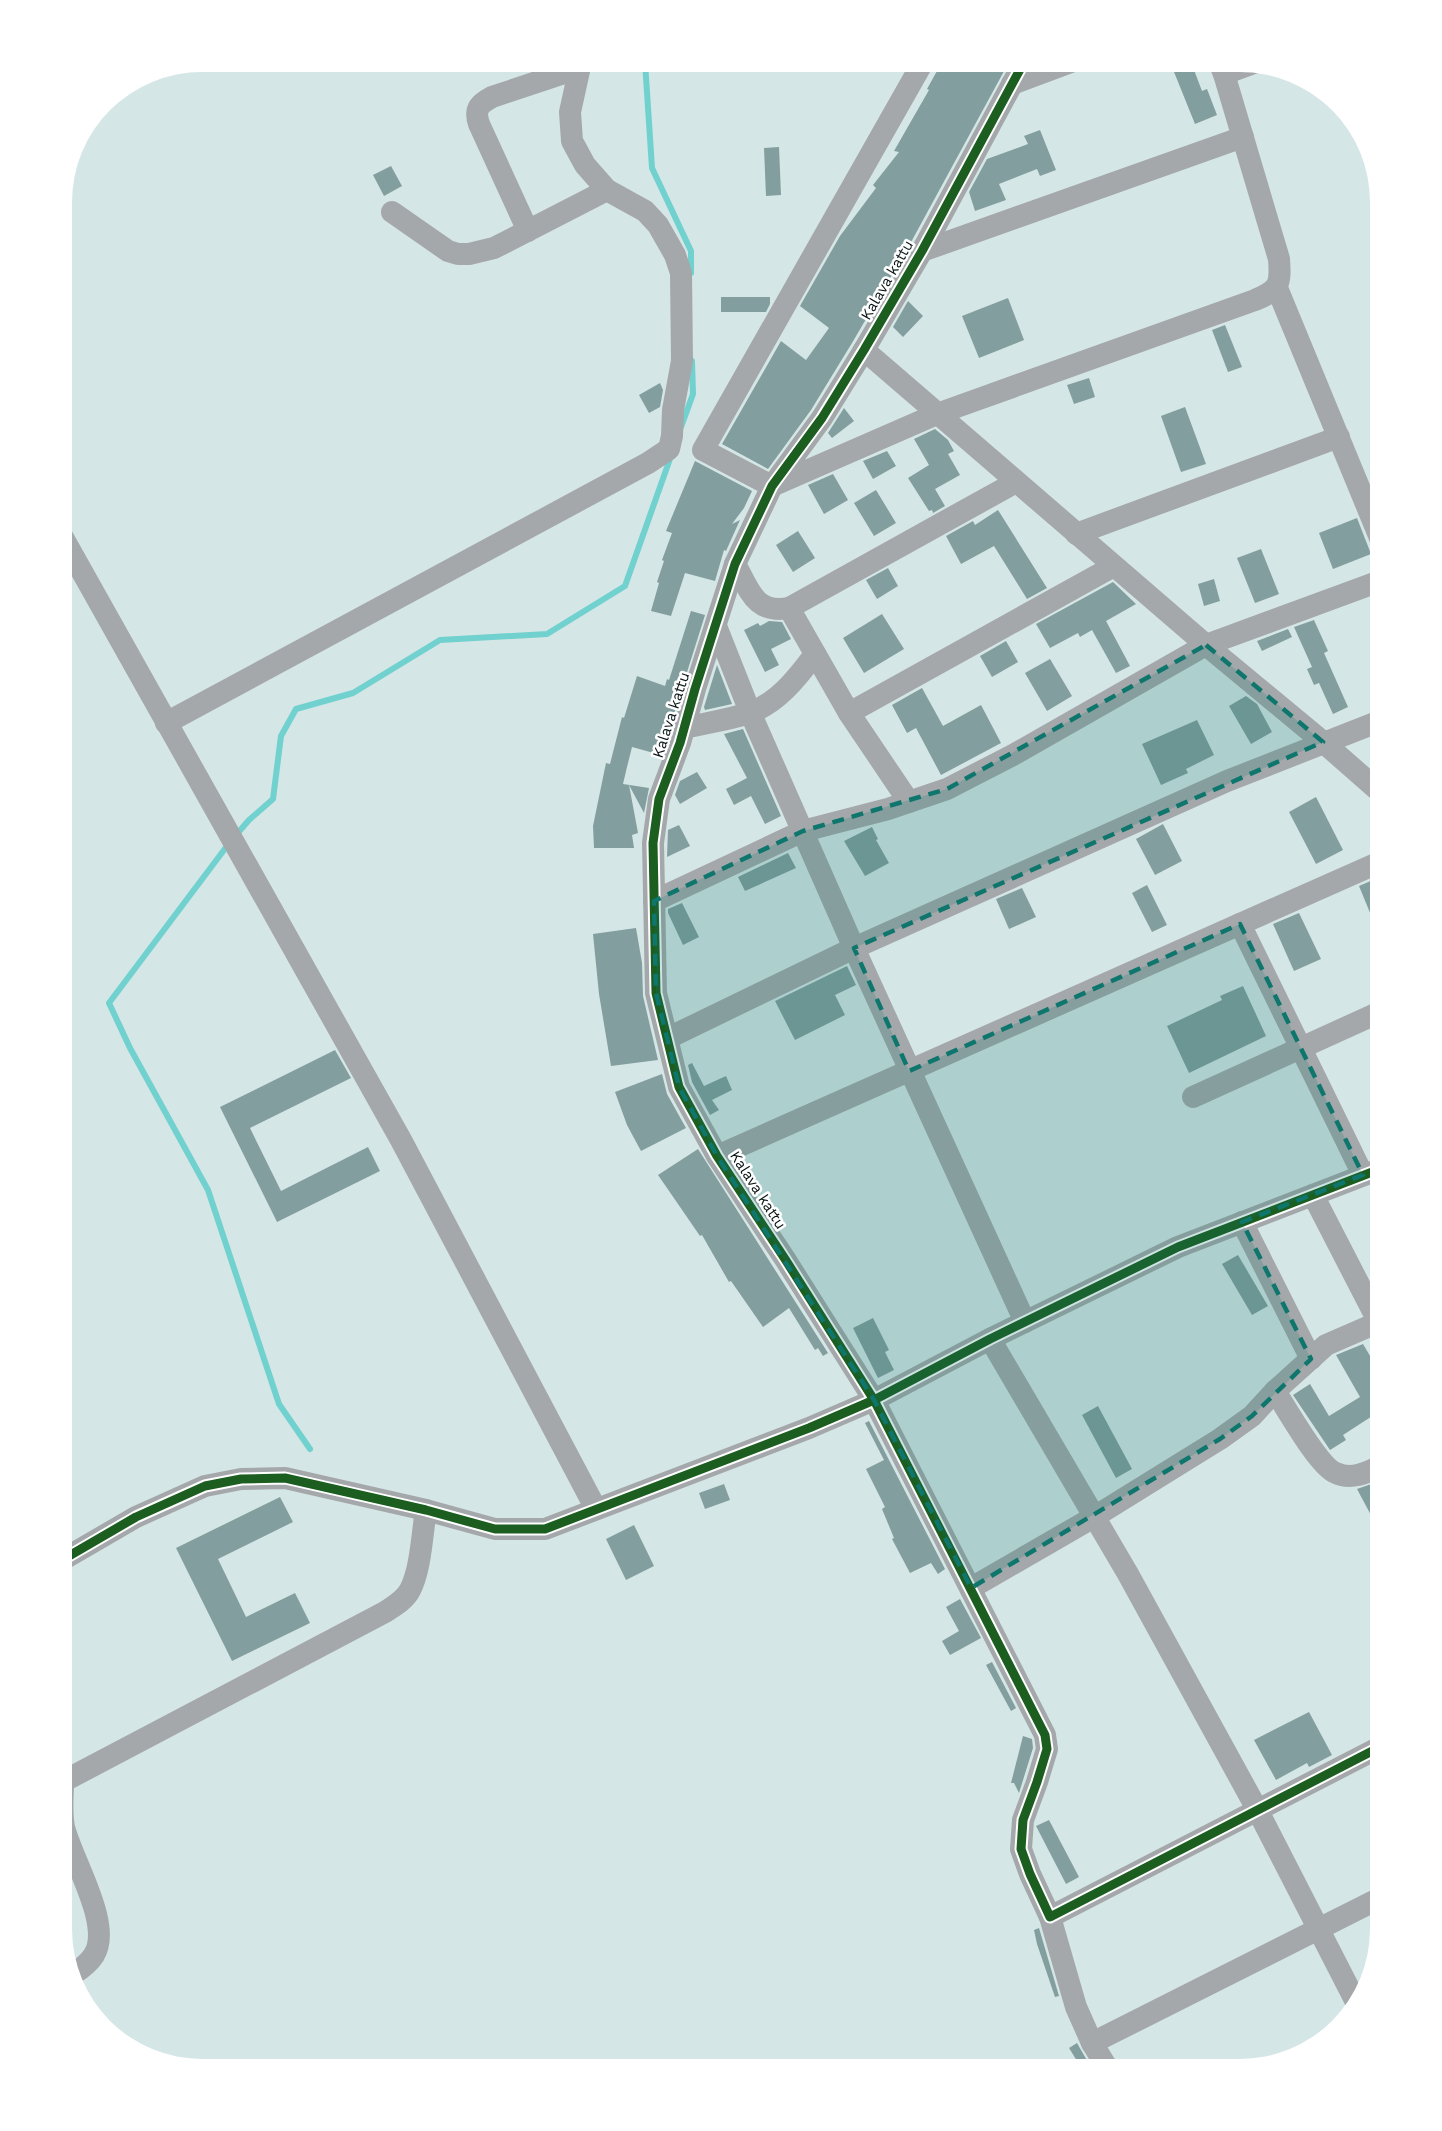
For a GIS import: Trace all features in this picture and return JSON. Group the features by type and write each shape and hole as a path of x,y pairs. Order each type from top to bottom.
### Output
{"street":[{"path":"528,231 479,124 476,111 480,104 492,97 561,72"},
{"path":"579,72 570,112 572,141 585,165 607,190 645,211 658,225 675,255 681,273 682,361 673,410 685,442 772,486 937,414 1256,300 1277,288 1280,280 1279,259 1223,72"},
{"path":"166,723 648,463 669,448 685,442 917,72"},
{"name":"Kalava kattu","path":"1019,72 922,251 864,350 822,418 772,486 735,564 684,728 659,799 653,843 656,993 679,1088 717,1156 874,1400 1045,1735 1047,1749 1023,1821 1021,1849 1050,1917 1076,2007 1102,2059"},
{"path":"1012,84 1044,72"},
{"path":"922,251 1243,137"},
{"path":"392,212 448,251 458,254 494,248 607,190"},
{"path":"1277,288 1370,513"},
{"path":"864,350 1114,567 1370,783"},
{"path":"1076,534 1339,437"},
{"path":"735,564 762,606 771,610 789,608 1016,482"},
{"path":"72,554 401,1140 596,1509"},
{"path":"849,714 1114,567"},
{"path":"654,901 802,831 909,802 947,789 1013,755 1206,645 1370,585"},
{"path":"789,608 849,714 909,802"},
{"path":"716,626 750,712 802,831 909,1071 1025,1322"},
{"path":"684,728 750,712 779,696 802,672 815,654"},
{"path":"668,1038 854,948 1216,786 1370,724"},
{"path":"717,1156 1370,866"},
{"path":"1240,924 1300,1047 1370,1169"},
{"path":"1193,1097 1370,1016"},
{"path":"72,1554 136,1517 204,1486 241,1479 285,1478 495,1528 545,1529 797,1433 874,1400 990,1339 1178,1247 1370,1173"},
{"path":"1312,1195 1370,1304"},
{"path":"1242,1222 1311,1359"},
{"path":"971,1588 1220,1439 1252,1416 1275,1391 1326,1345 1370,1327"},
{"path":"990,1339 1094,1516 1258,1811 1352,1995"},
{"path":"1275,1391 1322,1462 1333,1472 1350,1476 1370,1470"},
{"path":"72,1776 385,1612 402,1600 410,1591 416,1574 426,1510"},
{"path":"1050,1917 1370,1752"},
{"path":"72,1853 98,1921 99,1941 94,1955 79,1970"},
{"path":"1092,2043 1370,1903"}],"highlighted area":[{"path":"1206,645 1323,742 854,948 909,1071 1240,924 1363,1175 1242,1222 1311,1359 1252,1416 1220,1439 971,1588 874,1400 717,1156 679,1087 656,993 654,901 803,831 947,789"}],"building":[{"path":"936,72 1004,72 910,244 852,343 811,410 768,469 722,444 781,341 806,360 829,328 800,306 840,236 876,188 873,185 899,152 894,151 929,90 927,89"},
{"path":"1174,72 1195,72 1202,91 1207,89 1217,115 1195,124"},
{"path":"1040,130 1056,170 1040,176 1037,169 999,184 1006,200 975,211 969,192 987,159 1028,144 1024,136"},
{"path":"779,147 781,195 766,196 764,148"},
{"path":"391,166 402,186 384,196 373,175"},
{"path":"721,297 770,297 770,304 766,312 721,312"},
{"path":"1008,298 1024,340 979,358 962,316"},
{"path":"908,301 923,316 903,337 893,327"},
{"path":"1225,325 1242,367 1228,372 1212,330"},
{"path":"1089,378 1095,397 1074,404 1067,385"},
{"path":"660,383 663,390 660,407 649,413 639,395"},
{"path":"1185,407 1206,464 1181,472 1161,416"},
{"path":"844,408 854,421 832,438 828,433"},
{"path":"935,429 948,440 954,451 948,454 960,475 935,489 945,506 933,513 932,510 929,511 908,478 929,465 914,439"},
{"path":"887,451 896,466 873,479 863,461"},
{"path":"695,461 752,491 744,508 732,524 740,520 726,551 724,550 715,581 685,573 671,616 651,611 664,561 662,560 672,533 666,531"},
{"path":"833,474 848,500 824,514 808,485"},
{"path":"876,490 896,523 874,536 854,503"},
{"path":"998,510 1047,588 1027,599 994,546 961,564 946,536 973,521 975,525"},
{"path":"1357,518 1370,554 1333,569 1319,533"},
{"path":"798,531 815,558 793,572 776,545"},
{"path":"1261,549 1279,594 1255,603 1237,558"},
{"path":"888,568 898,586 877,599 866,580"},
{"path":"1214,579 1220,601 1204,606 1198,584"},
{"path":"1113,582 1136,604 1106,621 1130,666 1116,673 1092,630 1080,637 1078,633 1050,648 1036,624"},
{"path":"691,611 705,615 661,755 632,747 627,767 623,784 649,788 644,813 629,785 638,833 632,835 634,848 594,848 593,826 606,763 610,764 622,717 624,718 637,676 665,686 667,679 669,680"},
{"path":"882,614 904,649 864,673 843,638"},
{"path":"1314,620 1328,651 1324,653 1348,707 1333,714 1319,683 1314,685 1307,669 1312,667 1294,627"},
{"path":"769,621 782,622 791,639 771,649 779,665 765,672 744,630 758,623 760,626"},
{"path":"1288,629 1292,637 1262,651 1257,641"},
{"path":"1006,641 1018,662 992,677 980,656"},
{"path":"1050,659 1072,696 1047,711 1025,673"},
{"path":"717,665 732,704 705,710 704,707"},
{"path":"922,688 943,726 981,705 1001,743 941,775 916,728 907,733 892,705"},
{"path":"1246,696 1257,704 1272,732 1251,744 1229,706"},
{"path":"1197,720 1214,755 1186,769 1188,773 1161,785 1142,744"},
{"path":"743,729 781,816 765,824 751,796 734,805 726,789 747,778 724,734"},
{"path":"697,772 707,788 680,804 675,795 680,781"},
{"path":"1316,797 1343,850 1316,864 1289,812"},
{"path":"1163,824 1182,861 1155,875 1136,839"},
{"path":"679,825 690,846 667,857 668,830"},
{"path":"872,827 878,839 876,840 889,863 865,876 844,841"},
{"path":"788,853 796,868 745,891 738,877"},
{"path":"1370,881 1370,913 1359,886"},
{"path":"1147,885 1167,925 1152,932 1132,893"},
{"path":"1022,888 1036,917 1009,929 996,899"},
{"path":"682,903 699,937 683,945 668,913 668,909"},
{"path":"1299,913 1321,959 1294,971 1273,924"},
{"path":"636,928 642,963 643,996 658,1060 611,1066 599,994 593,934"},
{"path":"847,966 856,985 835,995 845,1015 795,1040 775,1001"},
{"path":"1243,986 1266,1036 1189,1073 1167,1026 1222,1000 1220,996"},
{"path":"335,1050 351,1078 250,1128 281,1191 368,1147 380,1171 277,1222 220,1107"},
{"path":"692,1063 704,1086 726,1076 732,1090 712,1100 719,1110 710,1115 692,1082 688,1065"},
{"path":"662,1074 667,1094 686,1128 641,1151 627,1125 615,1092"},
{"path":"698,1149 828,1353 823,1356 818,1348 815,1350 789,1308 763,1327 731,1281 729,1282 702,1235 700,1236 658,1175"},
{"path":"1238,1255 1268,1306 1252,1315 1222,1264"},
{"path":"873,1318 889,1350 885,1352 894,1370 878,1378 853,1328"},
{"path":"1363,1344 1370,1356 1370,1417 1343,1435 1346,1440 1330,1450 1293,1395 1310,1384 1329,1416 1360,1397 1336,1355"},
{"path":"1098,1406 1132,1469 1116,1478 1082,1415"},
{"path":"869,1421 945,1569 938,1574 931,1563 910,1573 892,1539 894,1538 882,1509 885,1507 866,1469 884,1460 865,1423"},
{"path":"724,1484 730,1500 705,1509 699,1493"},
{"path":"1370,1484 1370,1513 1357,1489"},
{"path":"280,1497 293,1522 218,1559 246,1617 295,1593 310,1623 232,1661 176,1548"},
{"path":"634,1525 654,1566 626,1580 606,1539"},
{"path":"960,1599 981,1638 950,1655 942,1641 959,1631 946,1607"},
{"path":"992,1662 1016,1708 1011,1711 986,1665"},
{"path":"1309,1712 1332,1755 1309,1767 1307,1763 1276,1780 1254,1740"},
{"path":"1023,1736 1032,1739 1033,1748 1019,1793 1014,1783 1011,1783"},
{"path":"1049,1820 1079,1877 1066,1884 1036,1826"},
{"path":"1039,1928 1059,1996 1055,1997 1037,1944 1034,1930"},
{"path":"1077,2043 1086,2059 1076,2059 1069,2048"}],"waterway":[{"path":"646,72 652,168 691,251 691,273"},
{"path":"681,427 693,394 692,361"},
{"path":"236,835 273,799 281,736 296,709 353,693 440,640 547,634 625,586 671,456"},
{"path":"230,842 109,1003 130,1048 208,1190 279,1404 310,1449"}],"cycle path":[{"path":"1019,72 922,251 864,350 822,418 772,486 735,564 680,743 659,799 653,843 656,993 679,1087 717,1156 874,1400 1045,1735 1047,1749 1023,1820 1021,1849 1050,1917 1370,1752"},
{"path":"72,1554 136,1517 205,1486 241,1479 285,1478 426,1510 495,1529 545,1529 809,1428 874,1400 990,1339 1178,1247 1370,1173"}]}
